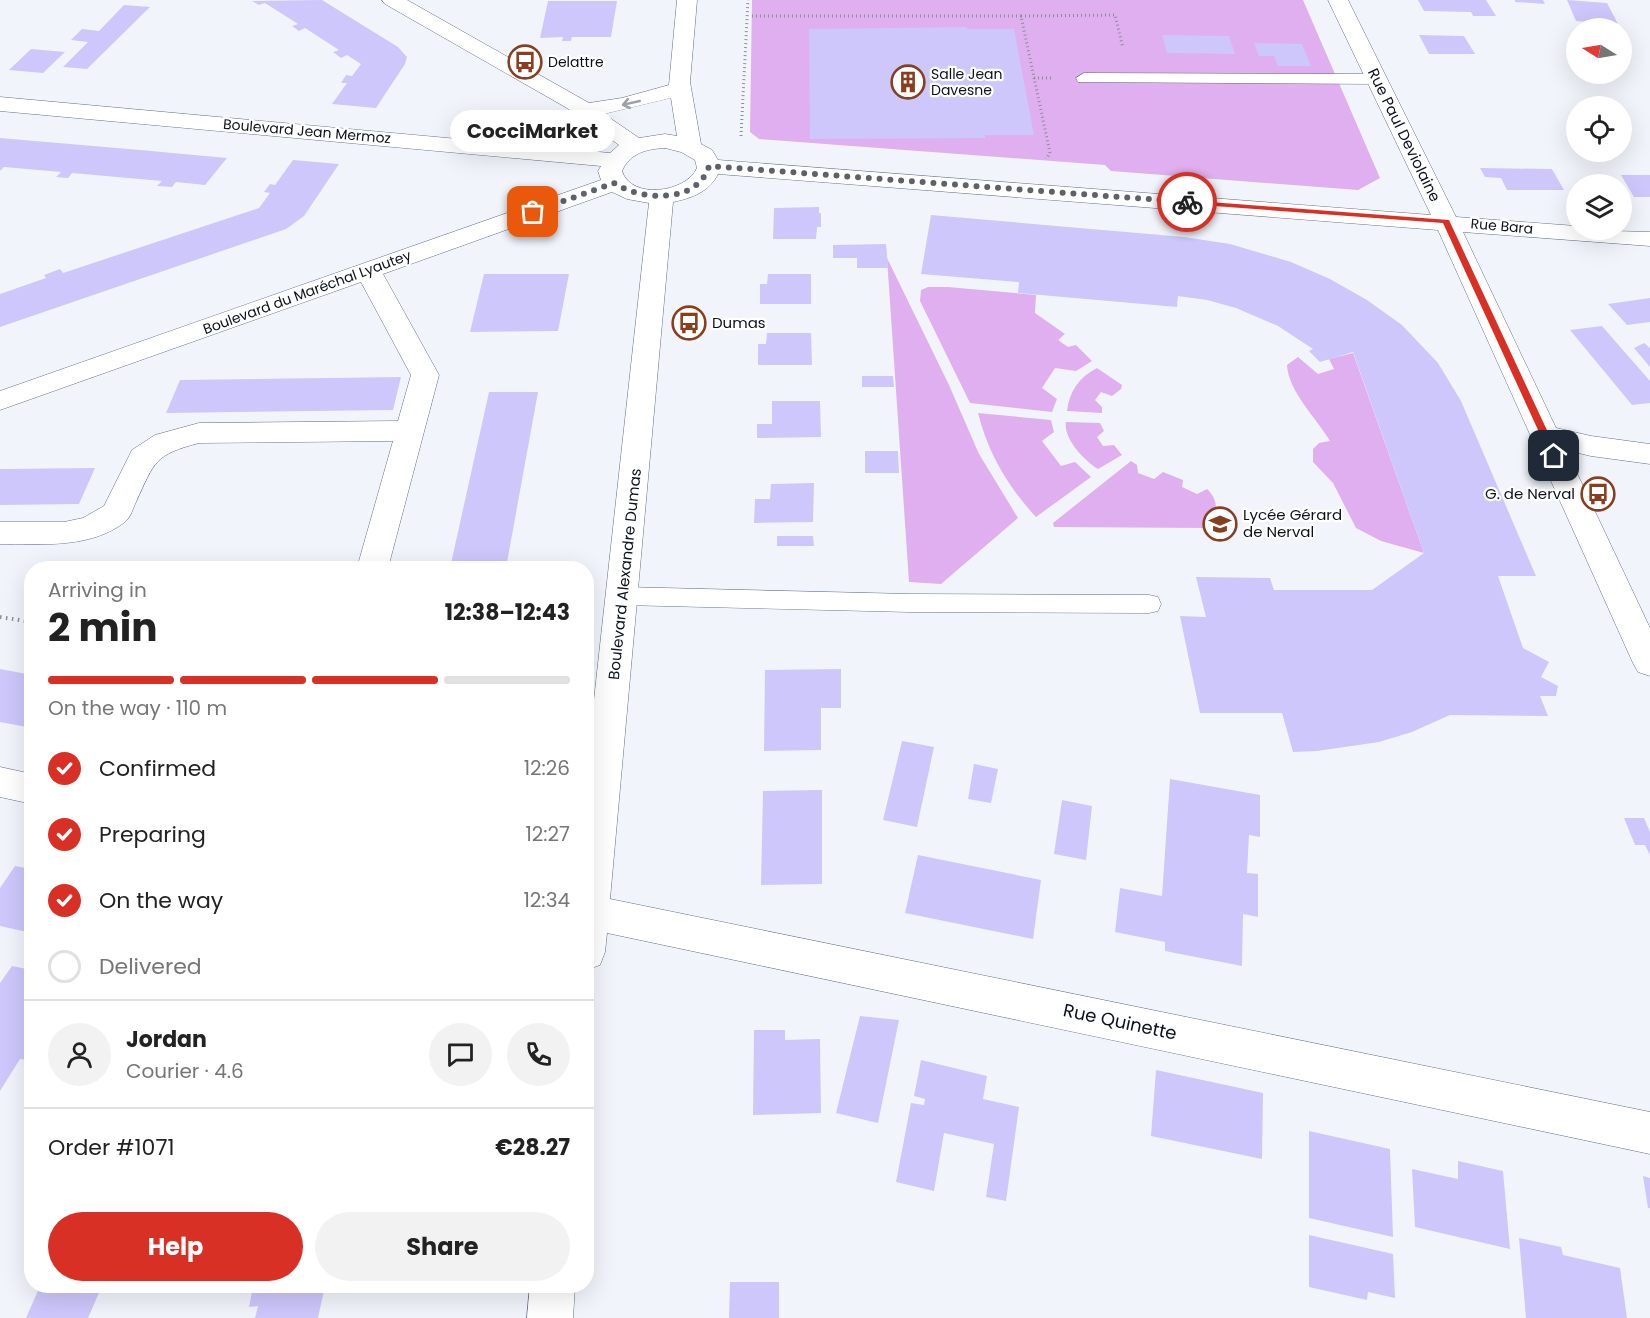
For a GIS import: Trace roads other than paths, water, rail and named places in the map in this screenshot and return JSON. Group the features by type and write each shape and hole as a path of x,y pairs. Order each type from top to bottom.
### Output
{"street":[{"path":"392,0 643,144 678,142 690,146 706,158 709,166 706,176 696,186 681,193 663,196"},
{"path":"643,144 663,116 677,86 687,0"},
{"name":"Rue Paul Deviolaine","path":"1338,0 1446,221 1650,663"},
{"path":"585,110 624,104 677,86"},
{"path":"677,86 690,146"},
{"name":"Boulevard Jean Mermoz","path":"0,104 614,171 634,193 663,196"},
{"name":"Boulevard du Maréchal Lyautey","path":"0,401 368,270 614,171 643,144"},
{"name":"Rue Bara","path":"709,166 1446,221 1650,239"},
{"name":"Boulevard Alexandre Dumas","path":"594,857 663,196"},
{"path":"368,270 425,375 375,561"},
{"path":"0,533 64,533 91,527 116,513 142,457 165,442 199,433 410,431"},
{"path":"1545,435 1591,446 1650,454"},
{"path":"0,782 24,787"},
{"name":"Rue Quinette","path":"594,912 1650,1133"},
{"path":"550,1318 552,1293"}],"lane":[{"path":"1084,78 1377,79"},
{"path":"623,596 910,603 1149,604"}],"place":[{"name":"Delattre","path":"525,62"},
{"name":"Salle Jean Davesne","path":"908,82"},
{"name":"CocciMarket","path":"533,212"},
{"name":"Dumas","path":"689,323"},
{"name":"G. de Nerval","path":"1598,494"},
{"name":"Lycée Gérard de Nerval","path":"1220,524"}]}
